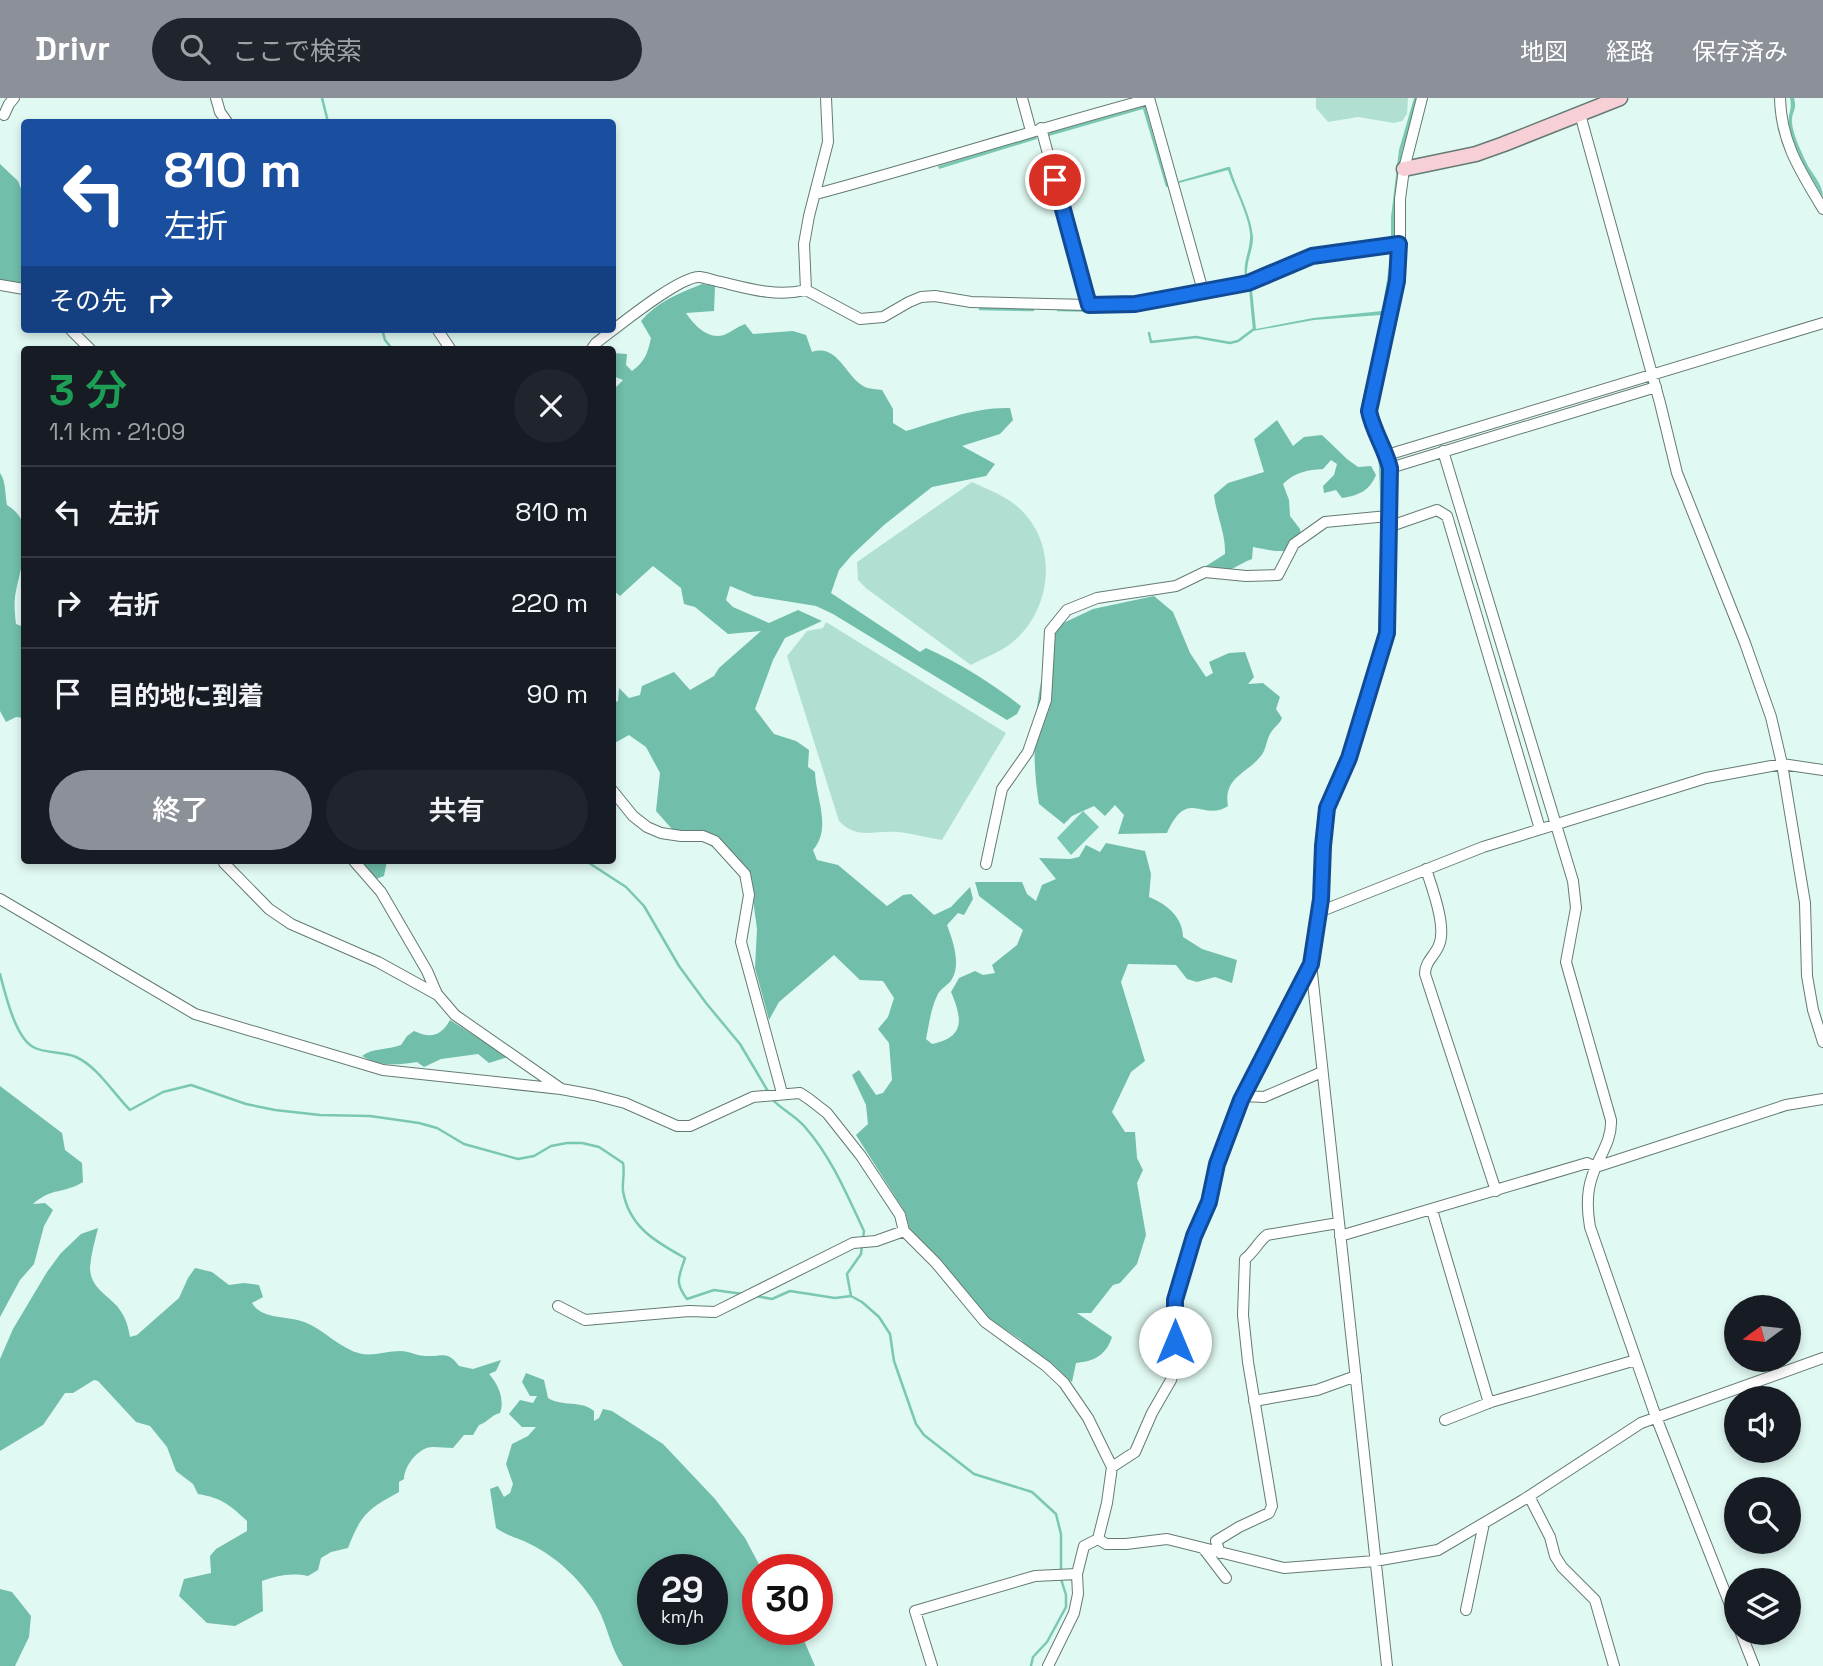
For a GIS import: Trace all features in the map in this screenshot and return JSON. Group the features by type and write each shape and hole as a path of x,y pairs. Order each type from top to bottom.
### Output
{"street":[{"path":"4,115 14,98"},
{"path":"216,98 225,119"},
{"path":"806,290 804,244 828,142 826,98"},
{"path":"1022,98 1036,130 1089,305"},
{"path":"816,194 938,162 1036,130 1149,98 1203,291"},
{"path":"1387,1666 1311,964 1319,912 1327,808 1349,758 1387,633 1390,468 1369,411 1397,281 1400,199 1404,169 1422,98"},
{"path":"1404,169 1476,153 1620,98"},
{"path":"1780,98 1780,120 1787,145 1823,209"},
{"path":"1580,114 1653,374 1677,473 1745,643 1771,717 1782,764 1805,902 1807,976 1813,1010 1823,1042"},
{"path":"616,328 688,279 699,276 760,292 787,294 806,290 860,318 883,317 921,297 935,296 971,302 1135,304 1248,283 1312,256 1399,244"},
{"path":"0,285 21,288"},
{"path":"1387,455 1823,323"},
{"path":"74,333 87,346"},
{"path":"594,346 610,333"},
{"path":"1390,468 1656,387"},
{"path":"1443,451 1573,881 1576,908 1566,962 1611,1120 1612,1133 1591,1178 1586,1208 1590,1227 1656,1417 1724,1590"},
{"path":"1388,527 1437,510 1447,516 1540,830"},
{"path":"986,864 1002,789 1028,752 1046,700 1050,631 1067,610 1097,598 1176,586 1205,572 1246,576 1278,575 1294,544 1325,522 1388,516"},
{"path":"1319,912 1483,847 1706,778 1782,764 1823,770"},
{"path":"616,795 633,816 647,827 661,833 703,836 715,841 745,874 749,895 741,942 782,1093"},
{"path":"225,864 269,909 291,925 378,962 437,994"},
{"path":"357,864 381,892 427,971 437,994 455,1015 561,1089"},
{"path":"1426,869 1441,926 1441,941 1427,962 1425,974 1496,1191"},
{"path":"0,899 195,1014 383,1070 561,1089 625,1103 677,1126 690,1126 753,1097 800,1093 827,1113 889,1197 900,1215 904,1231 936,1263 985,1322 1046,1366 1064,1383 1088,1418 1112,1467 1098,1539 1084,1546 1077,1574 1078,1594 1074,1612 1048,1666"},
{"path":"1112,1467 1135,1451 1171,1380 1175,1363 1175,1300 1194,1236 1209,1202 1217,1164 1243,1096 1311,964"},
{"path":"1243,1096 1264,1097 1322,1072"},
{"path":"1340,1236 1587,1163 1597,1167 1786,1105 1823,1099"},
{"path":"1432,1210 1489,1403"},
{"path":"1220,1553 1216,1541 1269,1513 1272,1506 1243,1315 1245,1259 1267,1236 1338,1223"},
{"path":"558,1306 585,1320 689,1311 715,1312 853,1243 876,1241 904,1231"},
{"path":"1098,1539 1106,1544 1167,1539 1284,1568 1375,1561 1438,1550 1530,1496 1640,1423 1823,1358"},
{"path":"1445,1420 1489,1403 1636,1360"},
{"path":"1254,1401 1317,1390 1356,1376"},
{"path":"1530,1496 1555,1556 1562,1567 1595,1600 1614,1666"},
{"path":"1466,1610 1484,1523"},
{"path":"1203,1548 1226,1578"},
{"path":"932,1666 915,1611 1035,1576 1077,1574"},
{"path":"1746,1645 1754,1666"}],"shaded area":[{"path":"1316,98 1408,98 1407,114 1402,121 1394,123 1358,117 1328,122 1316,108"},
{"path":"1414,98 1418,98 1402,152 1396,206 1394,268 1365,408 1367,423 1383,465 1379,464 1361,415 1381,315 1314,320 1253,331 1249,289 1252,289 1256,329 1313,318 1382,311 1391,254 1391,217 1399,150"},
{"path":"1790,98 1794,98 1795,102 1792,124 1795,135 1823,197 1803,162 1792,135 1789,121"},
{"path":"1145,106 1168,187 1143,109 1049,136 1048,133"},
{"path":"1036,136 1037,139 939,169 938,166"},
{"path":"0,164 18,181 21,189 21,282 16,285 0,282"},
{"path":"1230,167 1252,230 1253,243 1247,278 1245,267 1250,232 1246,214 1228,170 1179,183"},
{"path":"702,284 715,286 714,311 686,313 702,330 712,335 724,335 745,324 753,334 793,331 806,335 812,352 829,352 858,383 867,388 882,390 893,409 893,423 906,431 970,412 1010,408 1013,420 1000,434 962,446 995,464 986,476 932,487 884,525 852,555 839,570 831,593 920,652 926,648 987,681 1021,706 1017,714 1007,720 816,606 754,596 730,586 726,600 733,607 769,623 798,610 822,621 785,638 773,660 755,709 774,734 796,741 809,750 808,767 815,772 822,813 819,841 813,850 817,860 838,865 887,906 903,895 911,894 934,915 951,907 970,887 973,899 964,915 958,913 947,925 954,945 955,973 935,1001 926,1039 932,1044 951,1037 956,1031 959,1018 951,992 959,978 975,971 983,975 995,973 992,965 1017,945 1023,930 979,896 975,882 1022,882 1027,894 1036,901 1042,885 1056,879 1039,858 1079,857 1086,845 1100,852 1106,843 1145,851 1151,874 1149,897 1173,912 1183,937 1202,949 1237,960 1232,983 1215,977 1197,982 1187,979 1176,965 1128,964 1121,982 1145,1061 1131,1072 1112,1112 1125,1132 1135,1132 1137,1158 1143,1170 1137,1183 1146,1235 1137,1264 1120,1283 1113,1285 1091,1313 1077,1313 1112,1337 1099,1356 1076,1363 1072,1382 1033,1353 1021,1340 984,1315 910,1230 905,1212 856,1135 868,1124 866,1105 852,1075 859,1070 876,1095 883,1093 892,1080 889,1043 878,1029 888,1017 894,998 883,981 860,980 834,955 779,1002 769,1020 755,968 757,929 752,892 735,860 704,842 672,829 656,811 660,773 646,747 629,735 616,742 616,702 619,688 629,698 640,695 642,686 674,672 690,690 714,676 719,668 761,631 728,634 695,607 684,604 681,588 653,566 620,596 616,593 616,387 623,380 616,377 616,353 627,354 626,365 632,371 636,368 649,348 651,338 641,321 661,303"},
{"path":"1277,420 1293,446 1304,437 1322,435 1347,459 1358,467 1371,466 1376,475 1363,491 1342,498 1336,490 1324,493 1323,486 1334,475 1337,464 1331,460 1323,469 1297,474 1283,484 1289,500 1290,516 1300,529 1302,543 1285,551 1253,547 1252,559 1225,571 1206,566 1225,554 1214,495 1228,483 1264,472 1254,439"},
{"path":"0,473 7,505 21,520 21,569 15,604 16,624 21,626 21,718 6,722 0,711"},
{"path":"972,482 1008,500 1032,523 1041,541 1045,578 1042,597 1023,631 1005,648 971,665 867,589 858,580 857,562"},
{"path":"1154,596 1173,612 1190,653 1206,677 1213,673 1209,662 1229,653 1245,652 1254,677 1248,684 1263,683 1280,697 1276,709 1282,718 1270,734 1262,754 1232,783 1227,797 1228,806 1211,811 1189,808 1182,811 1167,833 1118,834 1124,815 1115,805 1105,816 1094,806 1072,816 1064,824 1039,804 1035,759 1039,691 1057,626 1093,609"},
{"path":"826,622 1006,733 942,840 908,833 859,832 839,821 787,656 807,631 823,628"},
{"path":"1083,811 1099,827 1071,855 1057,838"},
{"path":"362,864 386,864 384,876 376,879"},
{"path":"450,1020 508,1057 489,1063 478,1054 441,1059 424,1067 417,1062 382,1064 362,1056 401,1045 414,1031 426,1035 439,1033"},
{"path":"0,1086 62,1133 65,1150 82,1163 83,1182 46,1195 33,1204 45,1203 53,1210 44,1226 34,1264 20,1280 0,1317"},
{"path":"98,1228 91,1257 91,1274 99,1290 122,1313 130,1337 137,1335 179,1298 195,1268 212,1272 229,1285 259,1285 263,1297 252,1303 261,1312 309,1324 346,1348 362,1354 400,1351 423,1356 444,1355 459,1366 473,1369 501,1360 496,1371 489,1374 500,1392 500,1413 479,1425 473,1435 464,1435 453,1448 434,1447 418,1453 410,1463 404,1479 399,1482 399,1492 367,1514 357,1527 348,1548 331,1552 321,1558 318,1570 308,1576 285,1575 262,1581 263,1611 235,1626 207,1623 179,1596 184,1579 211,1573 210,1556 216,1549 247,1531 247,1521 225,1503 198,1494 193,1484 176,1471 167,1447 150,1426 136,1422 98,1381 94,1380 73,1393 65,1393 43,1425 0,1451 0,1359 13,1329 61,1253 81,1234"},
{"path":"526,1373 544,1380 548,1398 589,1408 594,1411 594,1421 599,1418 603,1409 612,1411 663,1444 715,1499 745,1538 754,1554 742,1554 742,1645 806,1645 815,1666 623,1666 597,1607 577,1579 540,1549 496,1528 490,1489 498,1486 504,1497 510,1493 513,1484 506,1464 512,1444 528,1436 536,1427 522,1427 509,1414 520,1400 533,1403 537,1396 530,1396 522,1382"},
{"path":"0,1589 12,1592 31,1616 29,1637 15,1666 0,1666"}],"waterway":[{"path":"322,98 327,119"},
{"path":"1318,261 1384,253"},
{"path":"1114,311 1135,310 1244,290"},
{"path":"980,309 1033,310"},
{"path":"1058,310 1104,311"},
{"path":"1149,333 1151,342 1196,337 1230,343 1238,341 1254,329"},
{"path":"383,333 390,346"},
{"path":"1380,463 1382,512"},
{"path":"1380,642 1382,519"},
{"path":"1272,1029 1306,960 1313,915 1322,807 1346,749 1361,702"},
{"path":"591,864 626,887 644,906 679,966 740,1044 769,1093"},
{"path":"0,974 16,1025 27,1042 38,1049 71,1055 84,1061 130,1110 163,1092 191,1085 246,1104 275,1110 320,1115 370,1116 419,1123 437,1128 464,1144 518,1159 534,1156 551,1146 567,1143 599,1147 623,1163 626,1204 638,1224 654,1239 685,1258 679,1284 687,1299 714,1290 743,1294"},
{"path":"772,1099 801,1123 823,1151 864,1231 863,1238"},
{"path":"1183,1256 1193,1226"},
{"path":"851,1296 847,1274 861,1254 862,1245"},
{"path":"756,1296 772,1299 790,1291 835,1298 851,1296 879,1317 890,1334 894,1361 916,1424 924,1435 974,1474 1032,1492 1056,1514 1061,1534 1061,1572"},
{"path":"1031,1666 1033,1657 1047,1642 1066,1607 1066,1595 1061,1579"}],"route":[{"path":"1055,180 1089,305 1135,304 1248,283 1312,256 1399,244 1397,281 1369,411 1386,451 1390,468 1387,633 1349,758 1327,808 1321,899 1311,964 1241,1100 1217,1164 1209,1202 1194,1236 1175,1300 1175,1342"}]}
